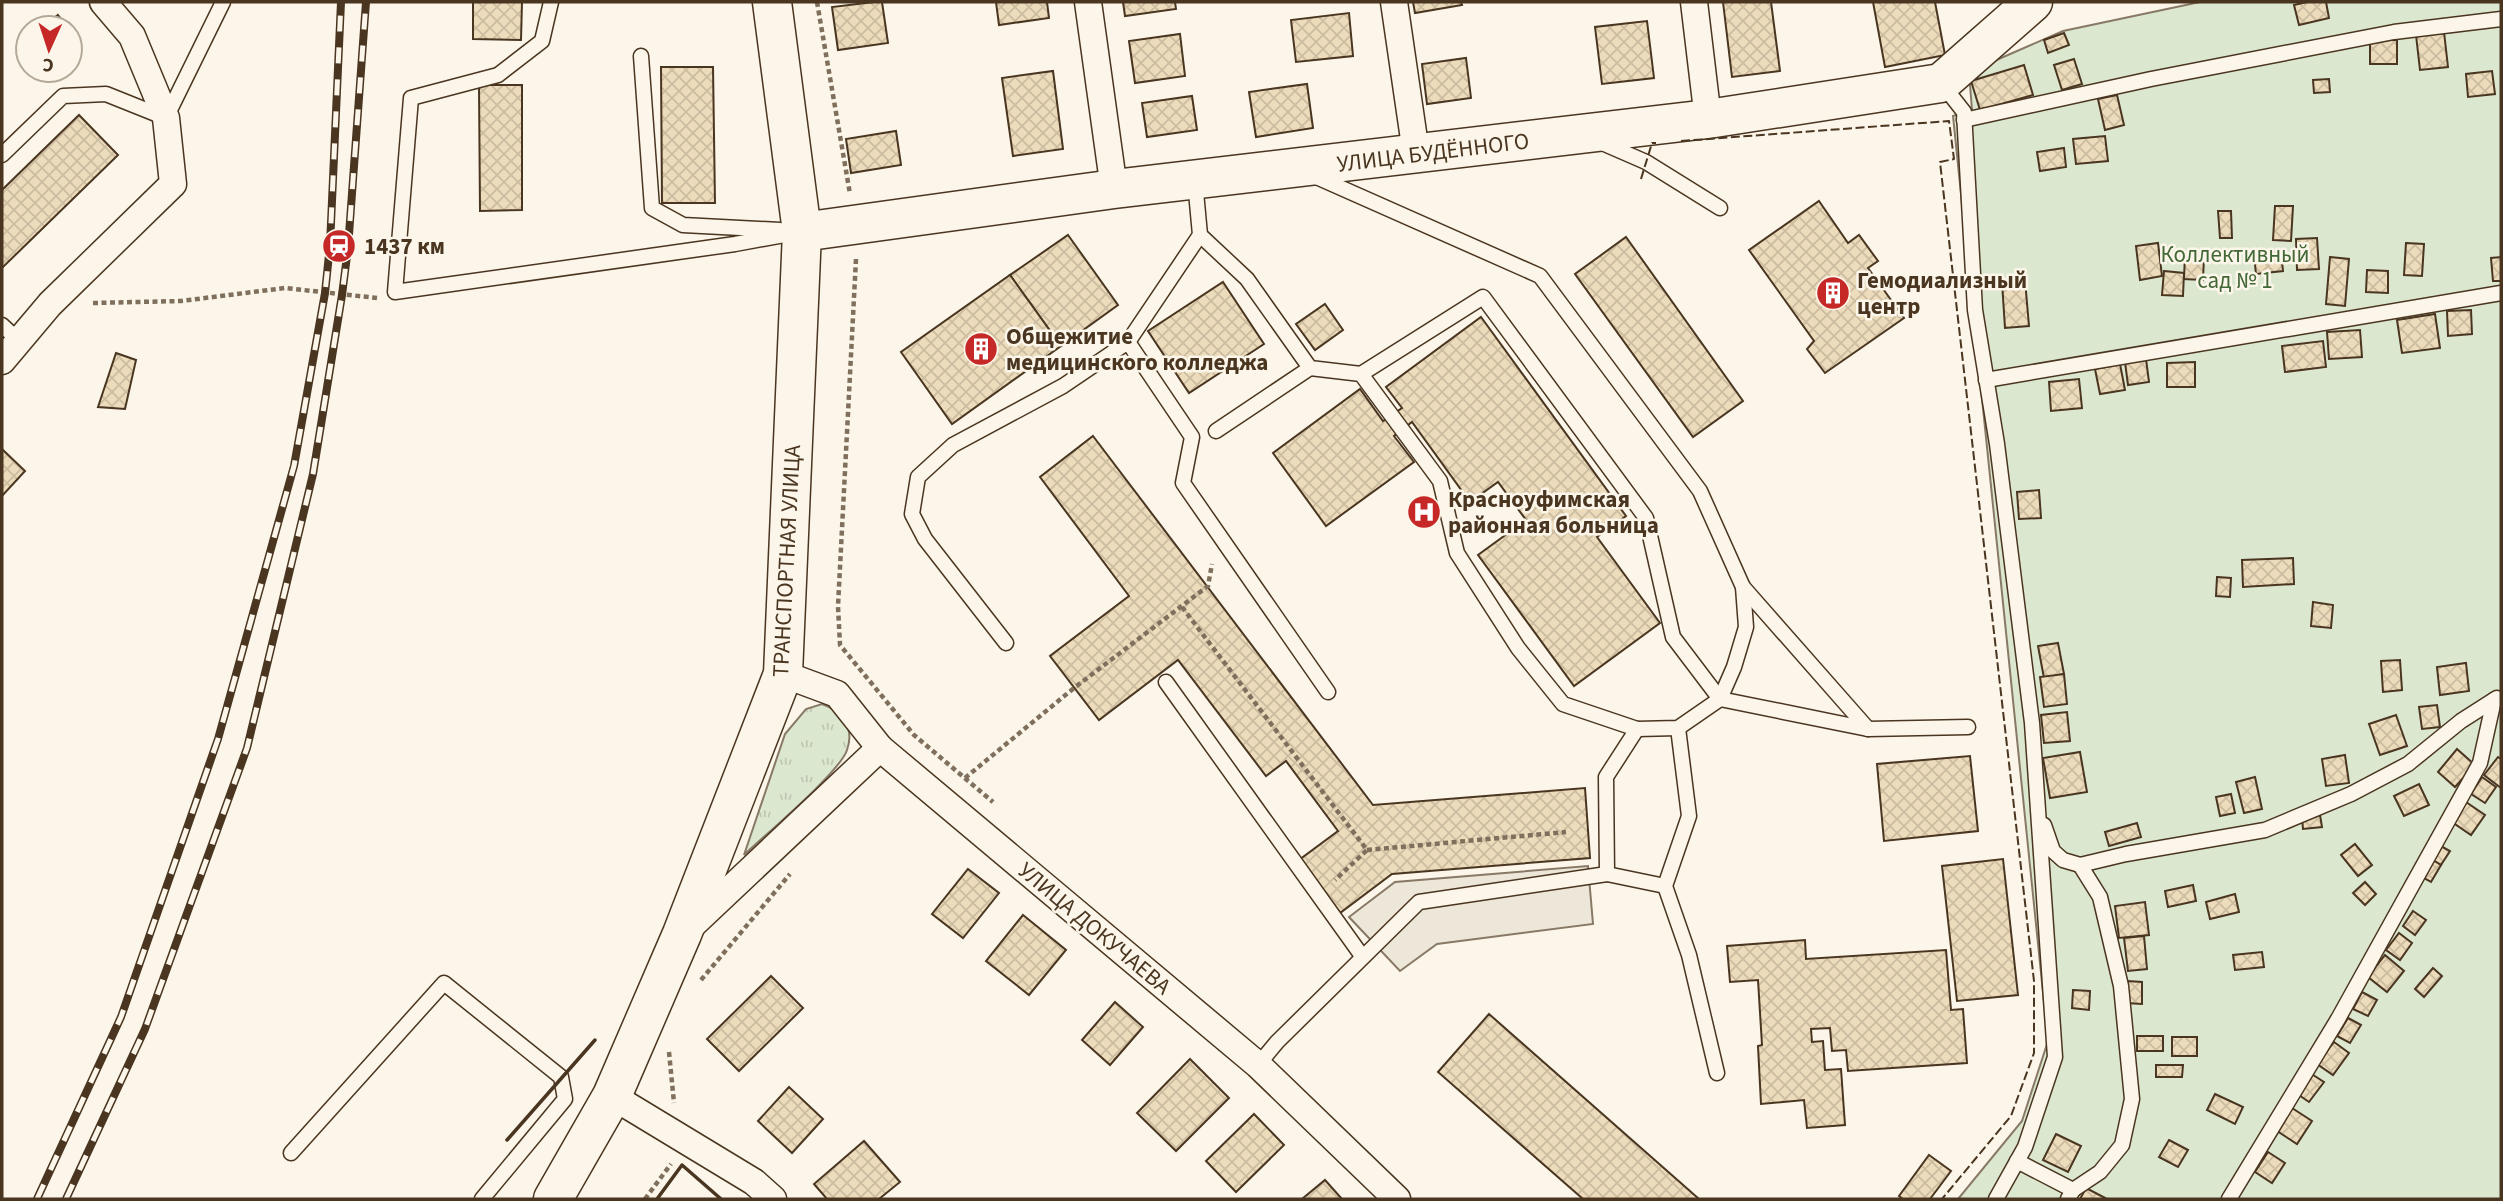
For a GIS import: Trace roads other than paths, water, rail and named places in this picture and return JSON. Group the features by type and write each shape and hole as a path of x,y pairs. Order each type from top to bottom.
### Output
{"street":[{"path":"7,342 50,304 173,184 166,118 132,36 103,2"},
{"name":"ТРАНСПОРТНАЯ УЛИЦА","path":"553,1199 612,1096 682,934 783,674 802,232 772,2"},
{"path":"1088,2 1114,189"},
{"path":"1394,2 1416,153"},
{"path":"1694,2 1708,119"},
{"path":"1941,83 2034,2"},
{"name":"УЛИЦА БУДЁННОГО","path":"802,232 1114,189 1708,119 1941,83"},
{"name":"УЛИЦА ДОКУЧАЕВА","path":"783,674 837,694 887,754 1258,1065 1398,1199"},
{"path":"682,934 887,754"},
{"path":"612,1096 754,1182 773,1199"}],"lane":[{"path":"2,155 63,96 106,94 166,118 223,2"},
{"path":"551,2 542,41 498,75 411,98 395,292 735,244 802,232"},
{"path":"1964,120 2151,79 2395,32 2501,19"},
{"path":"640,56 652,208 683,225 802,232"},
{"path":"1941,83 1964,112 1975,310 2022,632 2055,1057 2025,1147 1996,1199"},
{"path":"1580,133 1646,162 1720,208"},
{"path":"1298,169 1540,276 1700,491 1742,587 1746,627 1734,667 1720,699 1678,728 1637,729 1563,704 1518,648 1457,553 1440,481 1361,374"},
{"path":"1006,643 925,538 912,514 918,477 953,445 1063,386 1128,342 1200,235 1195,180"},
{"path":"1200,235 1247,279 1310,368"},
{"path":"1986,380 2501,293"},
{"path":"1216,431 1310,368 1361,374 1483,297 1646,518 1673,637 1720,699 1868,729 1968,727"},
{"path":"1128,342 1192,438 1183,483 1328,692"},
{"path":"1742,587 1868,729"},
{"path":"1166,682 1362,956"},
{"path":"2037,804 2053,851 2063,860 2080,865 2126,854 2265,830 2351,794 2408,764 2461,721 2498,697"},
{"path":"2229,1199 2338,1019 2480,763 2498,697"},
{"path":"1678,728 1689,816 1665,886 1689,954 1717,1073"},
{"path":"1607,874 1606,777 1637,729"},
{"path":"2017,1161 2071,1195 2100,1171 2122,1145 2132,1099 2121,986 2100,897 2080,865"},
{"path":"1258,1065 1277,1042 1419,902 1607,874 1665,886"},
{"path":"291,1153 443,982 561,1077 565,1100 482,1199"}],"railway":[{"path":"37,1199 121,1017 218,739 294,466 325,293 330,245 341,2"},
{"path":"66,1199 145,1029 247,748 313,474 342,295 348,248 366,2"}],"place":[{"name":"1437 км","path":"339,246"},
{"name":"Гемодиализный центр","path":"1833,293"},
{"name":"Общежитие медицинского колледжа","path":"981,349"},
{"name":"Красноуфимская районная больница","path":"1424,512"}],"park label":[{"name":"Коллективный сад № 1","path":"2235,267"}]}
